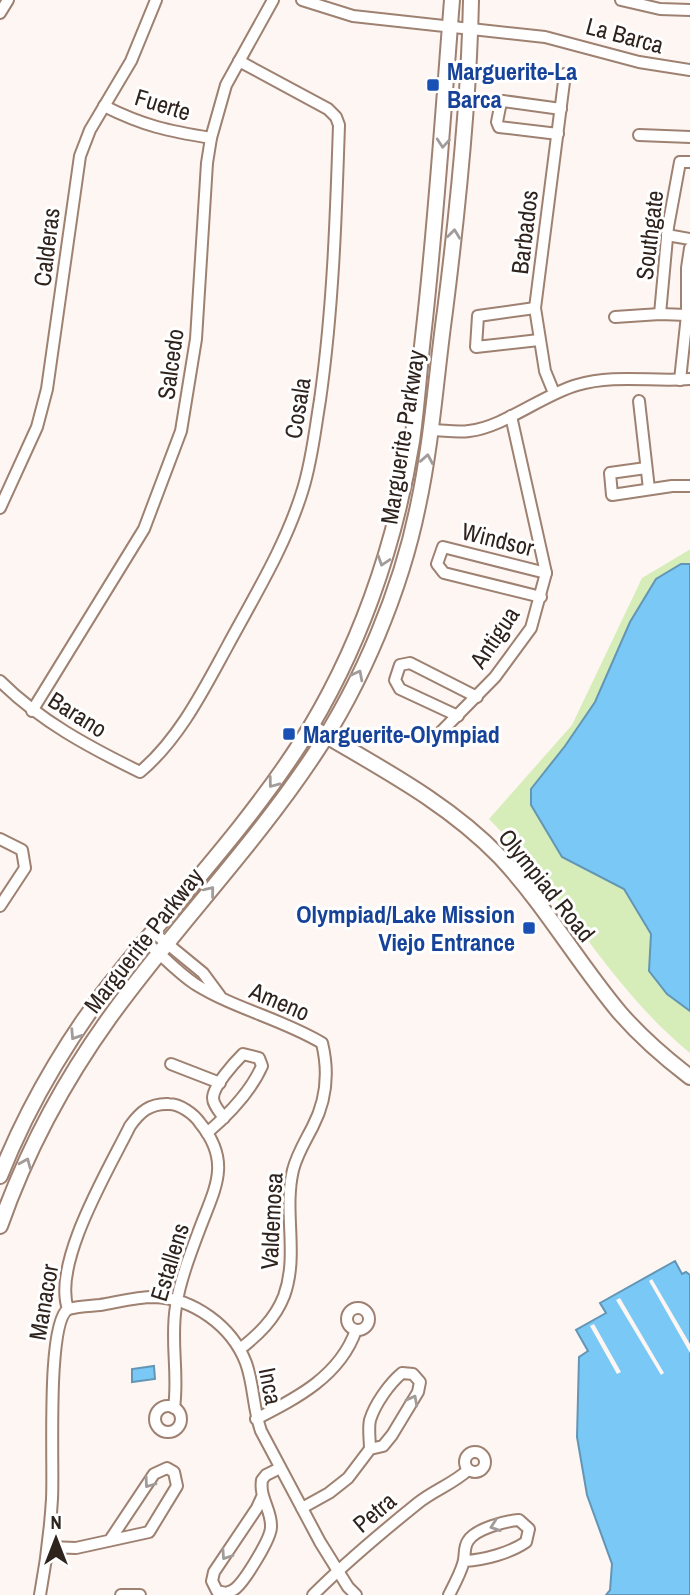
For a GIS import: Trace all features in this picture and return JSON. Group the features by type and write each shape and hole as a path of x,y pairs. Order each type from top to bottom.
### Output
{"main road":[{"name":"Marguerite Parkway","path":"0,1175 27,1118 74,1036 125,965 246,820 278,776 310,726 356,640 394,528 412,442 436,232 452,0"},
{"name":"Marguerite Parkway","path":"0,1226 51,1108 103,1026 280,804 326,735 363,667 402,565 418,509 431,430 456,222 471,0"},
{"name":"Olympiad Road","path":"310,726 442,806 489,846 511,870 621,1014 690,1077"}],"street":[{"path":"0,13 8,0"},
{"name":"Calderas","path":"0,508 37,426 47,389 80,156 90,130 131,61 156,0"},
{"name":"Salcedo","path":"32,711 144,529 181,431 196,339 211,138 226,85 273,0"},
{"name":"La Barca","path":"302,0 353,16 545,37 639,62 690,70"},
{"path":"621,0 660,9 690,10"},
{"name":"Cosala","path":"140,772 157,757 197,701 268,573 290,526 313,446 328,343 336,240 339,125 328,109 239,61"},
{"name":"Barbados","path":"554,393 545,371 535,308 565,74"},
{"path":"558,134 499,127 497,122 503,101 561,109"},
{"name":"Fuerte","path":"104,106 152,127 211,138"},
{"path":"639,135 690,137"},
{"name":"Southgate","path":"660,314 667,235 685,162"},
{"path":"667,235 690,239"},
{"path":"431,430 468,431 511,416 554,393 576,385 612,378 685,379 687,268 690,248"},
{"path":"535,308 478,316 476,347 539,340"},
{"path":"615,317 687,315"},
{"path":"639,401 649,489"},
{"name":"Antigua","path":"434,739 477,697 531,628 541,597 546,573 511,416"},
{"path":"646,468 610,473 612,495 690,486"},
{"name":"Windsor","path":"541,597 444,573 438,564 443,547 546,573"},
{"path":"457,716 400,689 395,680 400,665 410,663 477,697"},
{"name":"Barano","path":"0,681 32,711 101,753 140,772"},
{"path":"0,839 22,850 25,868 0,906"},
{"name":"Ameno","path":"149,937 194,983 246,1010 303,1032 322,1043"},
{"name":"Ameno","path":"163,949 203,973 221,998"},
{"path":"194,983 203,973"},
{"name":"Valdemosa","path":"240,1349 260,1333 274,1315 289,1283 292,1267 290,1186 294,1167 321,1108 327,1084 327,1062 322,1043"},
{"path":"207,1133 224,1118 258,1075 262,1066 259,1058 243,1054 215,1089 213,1098 224,1118"},
{"path":"171,1064 220,1083"},
{"name":"Manacor","path":"40,1595 48,1547 52,1496 52,1391 56,1344 62,1313 68,1309 65,1285 84,1216 139,1113 151,1105 174,1104 198,1120 207,1133"},
{"name":"Estallens","path":"174,1408 177,1393 172,1343 177,1301 198,1232 216,1189 218,1161 207,1133"},
{"name":"Inca","path":"68,1309 156,1297 177,1301 212,1318 240,1349 252,1382 256,1419 337,1570 356,1595"},
{"path":"256,1419 321,1381 351,1346 356,1330"},
{"path":"302,1508 329,1493 348,1478 370,1449 370,1422 376,1408 394,1380 402,1373 413,1374 420,1382 418,1392 392,1436 383,1446 370,1449"},
{"path":"48,1547 76,1548 149,1532 177,1486 174,1472 167,1468 154,1474 110,1540"},
{"path":"262,1497 214,1572 212,1581 217,1591 226,1593 235,1588 268,1541 270,1517 262,1497 262,1480 280,1468"},
{"name":"Petra","path":"313,1595 337,1570 421,1500 468,1471"},
{"path":"449,1595 465,1561 468,1540 477,1532 512,1520 519,1520 529,1529 526,1542 519,1547 465,1561"},
{"path":"121,1595 140,1595"}],"green space":[{"path":"690,550 690,1053 635,999 540,877 489,819 572,725 642,578"}],"water":[{"path":"681,564 690,564 690,1011 667,994 649,971 651,934 624,889 562,857 531,805 531,789 595,702 630,622 656,579"},
{"path":"675,1261 682,1274 686,1272 690,1275 690,1595 606,1595 610,1590 612,1564 587,1495 577,1437 579,1357 588,1351 576,1330 606,1313 600,1303"},
{"path":"154,1366 155,1379 132,1382 132,1369"}],"pier":[{"path":"652,1279 690,1344 690,1353 649,1281"},
{"path":"620,1298 664,1373 661,1375 616,1300"},
{"path":"594,1324 621,1372 617,1374 590,1326"}],"place":[{"name":"Marguerite-La Barca","path":"433,85"},
{"name":"Marguerite-Olympiad","path":"289,734"},
{"name":"Olympiad/Lake Mission Viejo Entrance","path":"529,928"}]}
